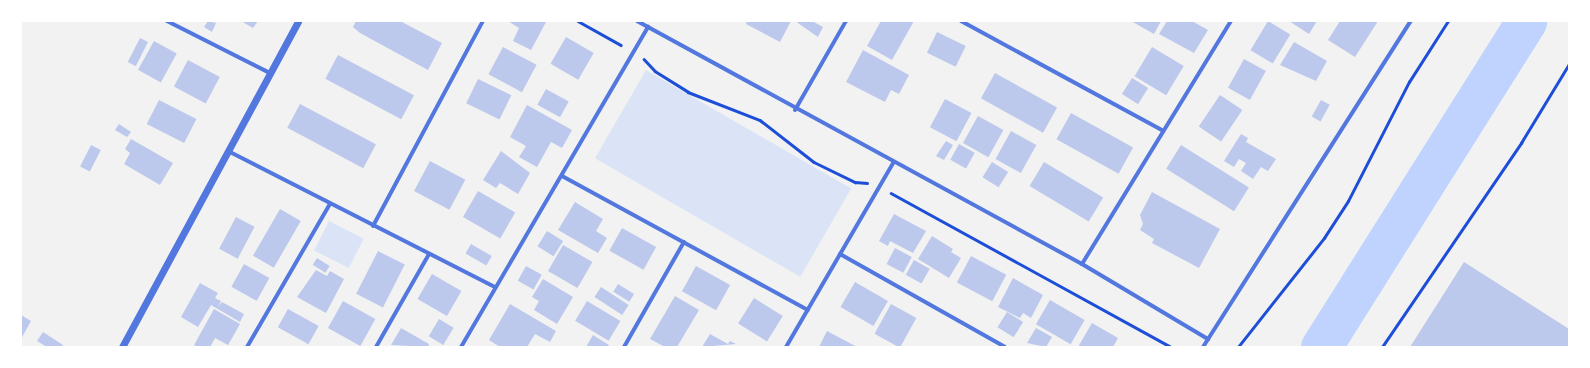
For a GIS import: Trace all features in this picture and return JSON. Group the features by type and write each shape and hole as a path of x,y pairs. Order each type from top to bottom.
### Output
{"street":[{"path":"167,21 270,73"},
{"path":"122,347 298,21"},
{"path":"373,226 483,21"},
{"path":"637,21 892,163 1082,264 1208,339"},
{"path":"795,110 846,21"},
{"path":"961,21 1162,130"},
{"path":"1082,264 1162,130 1231,21"},
{"path":"1203,347 1412,21"},
{"path":"461,347 648,27"},
{"path":"228,151 495,287"},
{"path":"786,347 892,163"},
{"path":"562,176 808,310"},
{"path":"247,347 330,204"},
{"path":"624,347 684,242"},
{"path":"376,347 429,254"},
{"path":"840,254 1005,347"}],"path":[{"path":"578,21 626,47"},
{"path":"1238,347 1332,226 1370,162 1409,82 1448,21"},
{"path":"642,56 655,71 688,92 760,120 814,162 855,182 874,183"},
{"path":"1382,347 1521,143 1569,64"},
{"path":"890,192 1170,347"}],"shaded area":[{"path":"646,70 851,188 800,277 595,158"},
{"path":"329,221 364,239 349,268 314,250"}],"building":[{"path":"208,21 216,23 212,32 204,27"},
{"path":"241,21 258,21 253,28"},
{"path":"356,21 400,21 442,43 428,70 360,33 353,27"},
{"path":"508,21 546,22 531,50 513,41 519,28"},
{"path":"747,21 791,21 780,42 746,24"},
{"path":"795,21 812,21 823,27 818,37"},
{"path":"881,21 914,21 892,60 867,46"},
{"path":"1131,21 1161,21 1154,34"},
{"path":"1167,21 1192,21 1208,30 1194,53 1159,34"},
{"path":"1268,21 1290,34 1273,64 1250,50"},
{"path":"1289,21 1317,21 1309,34"},
{"path":"1340,21 1378,21 1355,57 1328,40"},
{"path":"937,32 966,46 956,67 927,53"},
{"path":"566,37 594,53 578,80 550,64"},
{"path":"140,38 148,42 136,66 128,62"},
{"path":"154,41 177,54 161,82 138,70"},
{"path":"1294,42 1327,61 1316,81 1280,65"},
{"path":"503,47 537,65 522,92 488,74"},
{"path":"1152,47 1184,66 1166,95 1134,76"},
{"path":"863,50 909,75 899,94 891,90 885,102 846,82"},
{"path":"338,55 414,95 401,119 325,79"},
{"path":"1244,59 1266,71 1250,100 1228,88"},
{"path":"188,60 220,77 206,103 174,86"},
{"path":"995,73 1057,107 1043,133 981,98"},
{"path":"1132,78 1148,88 1138,104 1122,94"},
{"path":"478,79 511,95 499,119 466,103"},
{"path":"546,89 569,102 560,117 537,105"},
{"path":"1220,95 1242,110 1221,142 1199,127"},
{"path":"945,99 971,113 956,141 930,127"},
{"path":"159,100 196,119 184,143 147,124"},
{"path":"1321,100 1330,105 1321,121 1312,117"},
{"path":"300,104 376,144 363,168 287,128"},
{"path":"527,105 572,130 562,148 551,142 537,167 519,157 526,146 510,137"},
{"path":"1071,113 1133,147 1119,174 1056,139"},
{"path":"978,116 1003,130 988,157 963,143"},
{"path":"119,124 131,132 127,137 115,130"},
{"path":"1011,131 1036,145 1021,173 995,159"},
{"path":"1241,134 1248,138 1246,142 1276,159 1268,171 1261,167 1253,179 1241,171 1246,163 1239,159 1234,167 1224,161"},
{"path":"131,139 173,163 160,185 124,164 130,153 125,149"},
{"path":"946,141 953,145 944,160 936,156"},
{"path":"959,144 975,153 966,168 950,160"},
{"path":"91,145 101,150 90,171 80,166"},
{"path":"1181,145 1249,187 1234,211 1166,169"},
{"path":"501,151 530,173 518,194 500,183 496,188 483,180"},
{"path":"430,161 465,180 449,210 414,191"},
{"path":"992,162 1008,172 999,187 982,177"},
{"path":"1044,162 1103,198 1089,222 1030,186"},
{"path":"478,191 515,212 500,238 463,217"},
{"path":"1152,192 1220,229 1199,268 1152,243 1154,239 1140,230 1143,224 1140,215"},
{"path":"575,202 603,219 596,231 607,238 598,253 558,230"},
{"path":"280,209 301,221 274,268 253,256"},
{"path":"894,214 926,231 913,253 890,241 888,246 879,241"},
{"path":"236,217 255,227 238,259 219,249"},
{"path":"622,228 656,247 644,270 609,251"},
{"path":"547,231 563,241 554,256 537,246"},
{"path":"932,236 953,249 951,252 961,258 949,278 918,259"},
{"path":"471,244 492,256 486,266 466,254"},
{"path":"563,245 592,262 577,288 548,271"},
{"path":"895,248 912,257 903,273 887,264"},
{"path":"378,251 405,265 383,307 356,294"},
{"path":"971,256 1006,275 992,301 957,282"},
{"path":"317,258 330,266 325,273 313,265"},
{"path":"914,260 930,269 922,284 906,275"},
{"path":"1464,262 1569,329 1569,347 1410,347"},
{"path":"244,264 269,278 257,301 231,287"},
{"path":"526,266 542,275 534,290 518,281"},
{"path":"696,266 730,285 716,310 682,291"},
{"path":"316,270 327,276 330,271 344,279 326,313 297,297"},
{"path":"432,274 461,291 447,316 418,299"},
{"path":"1013,278 1043,295 1031,318 1023,313 1020,318 998,307"},
{"path":"543,279 573,297 557,324 534,310 539,301 532,297"},
{"path":"855,282 888,301 873,326 840,307"},
{"path":"200,283 218,293 215,298 221,301 218,307 222,302 244,314 240,322 211,305 198,327 181,317"},
{"path":"618,284 634,294 629,302 613,292"},
{"path":"601,287 629,305 622,315 594,297"},
{"path":"675,296 699,310 677,347 665,347 650,339"},
{"path":"754,298 783,316 767,341 738,323"},
{"path":"1050,300 1085,320 1071,344 1036,324"},
{"path":"343,301 375,319 360,346 328,328"},
{"path":"587,301 620,321 609,341 575,321"},
{"path":"510,304 556,331 550,342 535,334 527,347 500,347 489,340"},
{"path":"891,304 916,318 900,347 875,334"},
{"path":"214,309 240,324 228,345 215,338 210,347 198,347 194,345"},
{"path":"288,309 319,326 308,344 278,327"},
{"path":"1007,312 1023,322 1014,337 997,327"},
{"path":"21,315 31,321 21,339"},
{"path":"439,319 454,328 443,345 429,336"},
{"path":"1092,323 1118,338 1113,347 1078,347"},
{"path":"401,328 429,344 428,347 391,345"},
{"path":"1036,328 1052,337 1046,347 1027,343"},
{"path":"827,331 857,347 819,347"},
{"path":"43,332 63,345 61,347 47,347 37,341"},
{"path":"710,334 728,344 730,341 736,344 702,347"},
{"path":"593,335 609,345 607,347 586,347"}],"waterway":[{"path":"1321,347 1526,21"}]}
